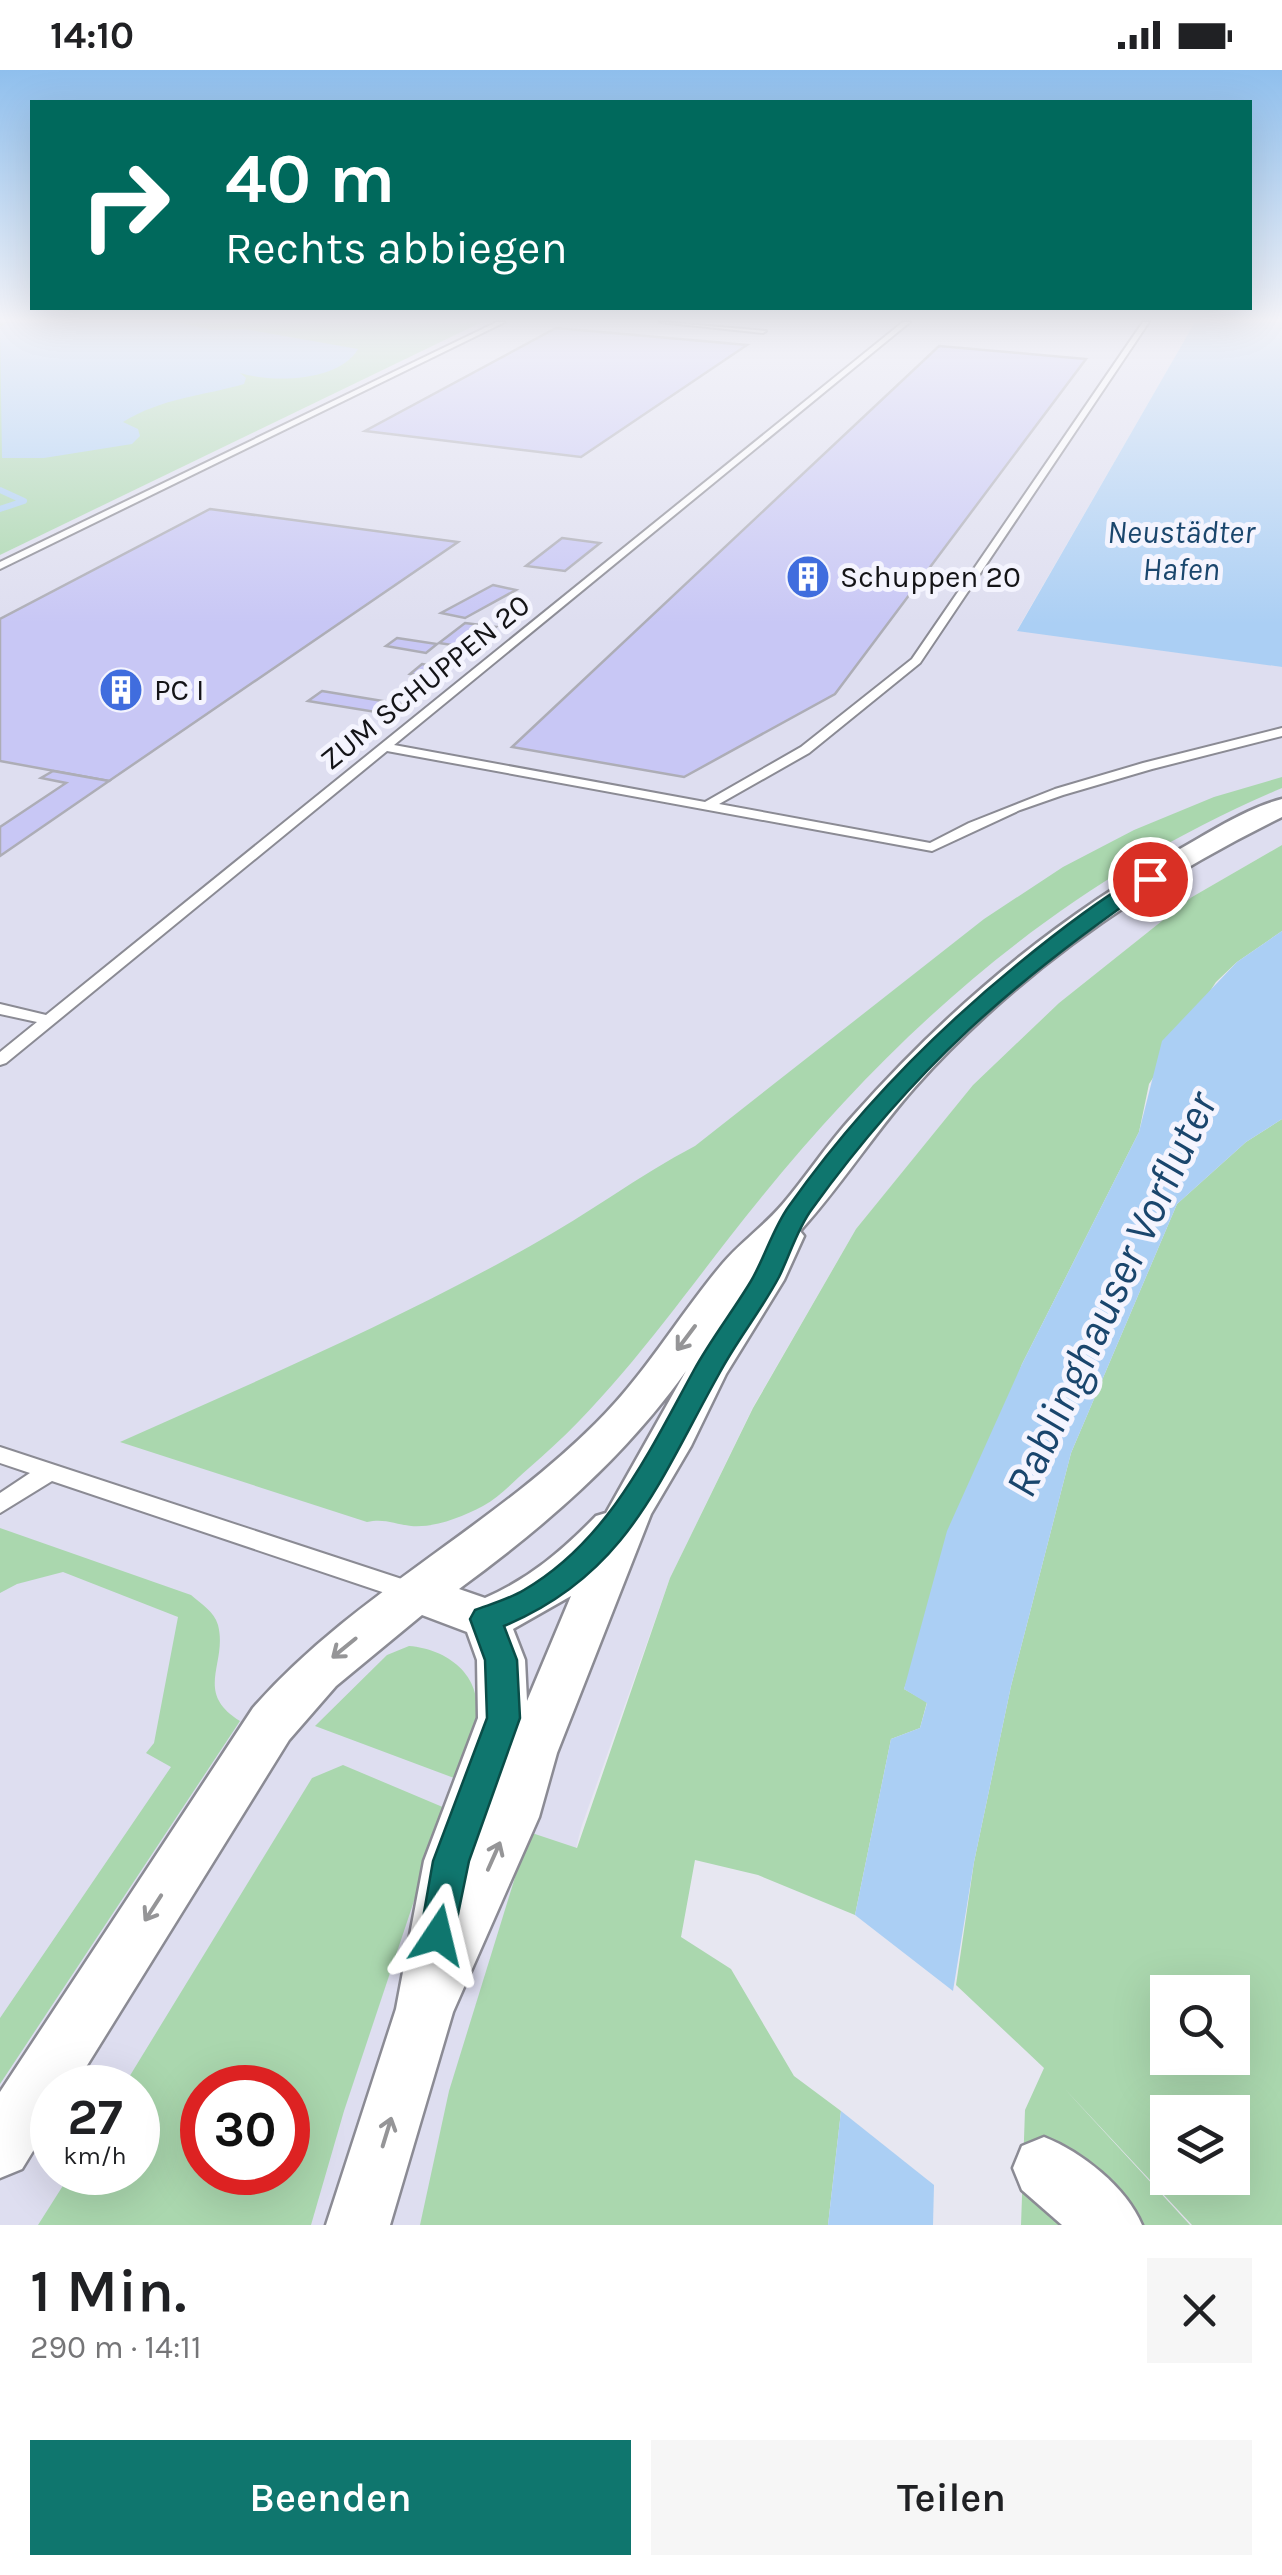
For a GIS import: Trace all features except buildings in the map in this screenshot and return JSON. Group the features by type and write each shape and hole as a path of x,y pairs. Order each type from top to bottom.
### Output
{"street":[{"path":"0,2146 271,1724 304,1682 416,1593 486,1544 556,1487 614,1432 738,1270 796,1212 861,1126 921,1061 993,994 1054,944 1150,879 1282,807"},
{"path":"358,2225 425,2009 512,1817 531,1754 630,1510 669,1446 707,1370 765,1280 796,1212"},
{"path":"416,1593 486,1619 534,1600 571,1573 630,1510"},
{"path":"425,2009 451,1861 504,1718 501,1660 486,1619"},
{"path":"1044,2168 1110,2225"}],"lane":[{"path":"0,566 295,423"},
{"name":"ZUM SCHUPPEN 20","path":"0,1060 786,423"},
{"path":"706,806 804,750 916,661 1078,423"},
{"path":"384,746 932,847 978,821 1055,790 1282,732"},
{"path":"0,1010 47,1020"},
{"path":"0,1455 416,1593"},
{"path":"0,1504 49,1472"}],"shaded area":[{"path":"274,423 1137,423 1017,630 1282,667 1282,845 1192,897 1059,1003 973,1085 856,1229 753,1407 670,1578 581,1828 511,2116 490,2225 0,2225 0,555"}],"green space":[{"path":"0,423 274,423 0,555"},
{"path":"1282,777 1282,788 1204,824 1061,911 932,1014 815,1134 593,1406 483,1506 429,1525 367,1522 120,1442 380,1324 532,1245 695,1146 984,919 1063,867 1134,830 1214,797"},
{"path":"1282,845 1282,931 1216,982 1149,1084 1139,1132 1022,1364 904,1689 927,1702 920,1728 891,1739 855,1915 758,1875 695,1860 681,1937 731,1969 794,2076 841,2111 828,2225 420,2225 449,2091 529,1832 577,1848 670,1578 753,1408 856,1229 973,1085 1059,1003 1192,897"},
{"path":"1282,1119 1282,2225 1192,2225 1164,2195 1250,2195 1250,2095 1150,2095 1150,2180 1063,2087 1150,2182 1150,2195 1162,2195 1190,2225 1021,2225 1025,2110 1044,2068 956,1985 974,1862 1011,1686 1071,1453 1177,1204 1246,1142"},
{"path":"0,1528 191,1595 207,1608 218,1625 215,1688 226,1710 240,1721 0,2084 0,2018 171,1767 146,1753 154,1743 178,1617 63,1572 17,1584 0,1593"},
{"path":"409,1646 449,1659 468,1677 474,1689 475,1725 454,1778 315,1726 387,1655"},
{"path":"343,1765 445,1808 344,2111 311,2225 38,2225 57,2195 160,2195 160,2065 136,2065 312,1778"}],"water":[{"path":"1,423 124,423 138,429 140,436 132,444 44,458 2,458"},
{"name":"Neustädter Hafen","path":"1137,423 1282,423 1282,667 1017,631"},
{"name":"Rablinghauser Vorfluter","path":"1282,931 1282,1119 1246,1142 1177,1204 1071,1453 1011,1686 974,1862 953,1991 855,1915 891,1739 920,1728 927,1703 904,1689 947,1531 1022,1364 1139,1132 1162,1041 1237,962"},
{"path":"841,2111 934,2185 933,2225 828,2225"}],"waterway":[{"path":"0,490 24,501 0,509"}],"place":[{"name":"Schuppen 20","path":"808,577"},
{"name":"PC I","path":"121,690"}],"route":[{"path":"438,1935 451,1861 504,1718 501,1660 486,1619 534,1600 571,1573 630,1510 669,1446 707,1370 765,1280 796,1212 861,1126 921,1061 993,994 1054,944 1150,879"}]}
